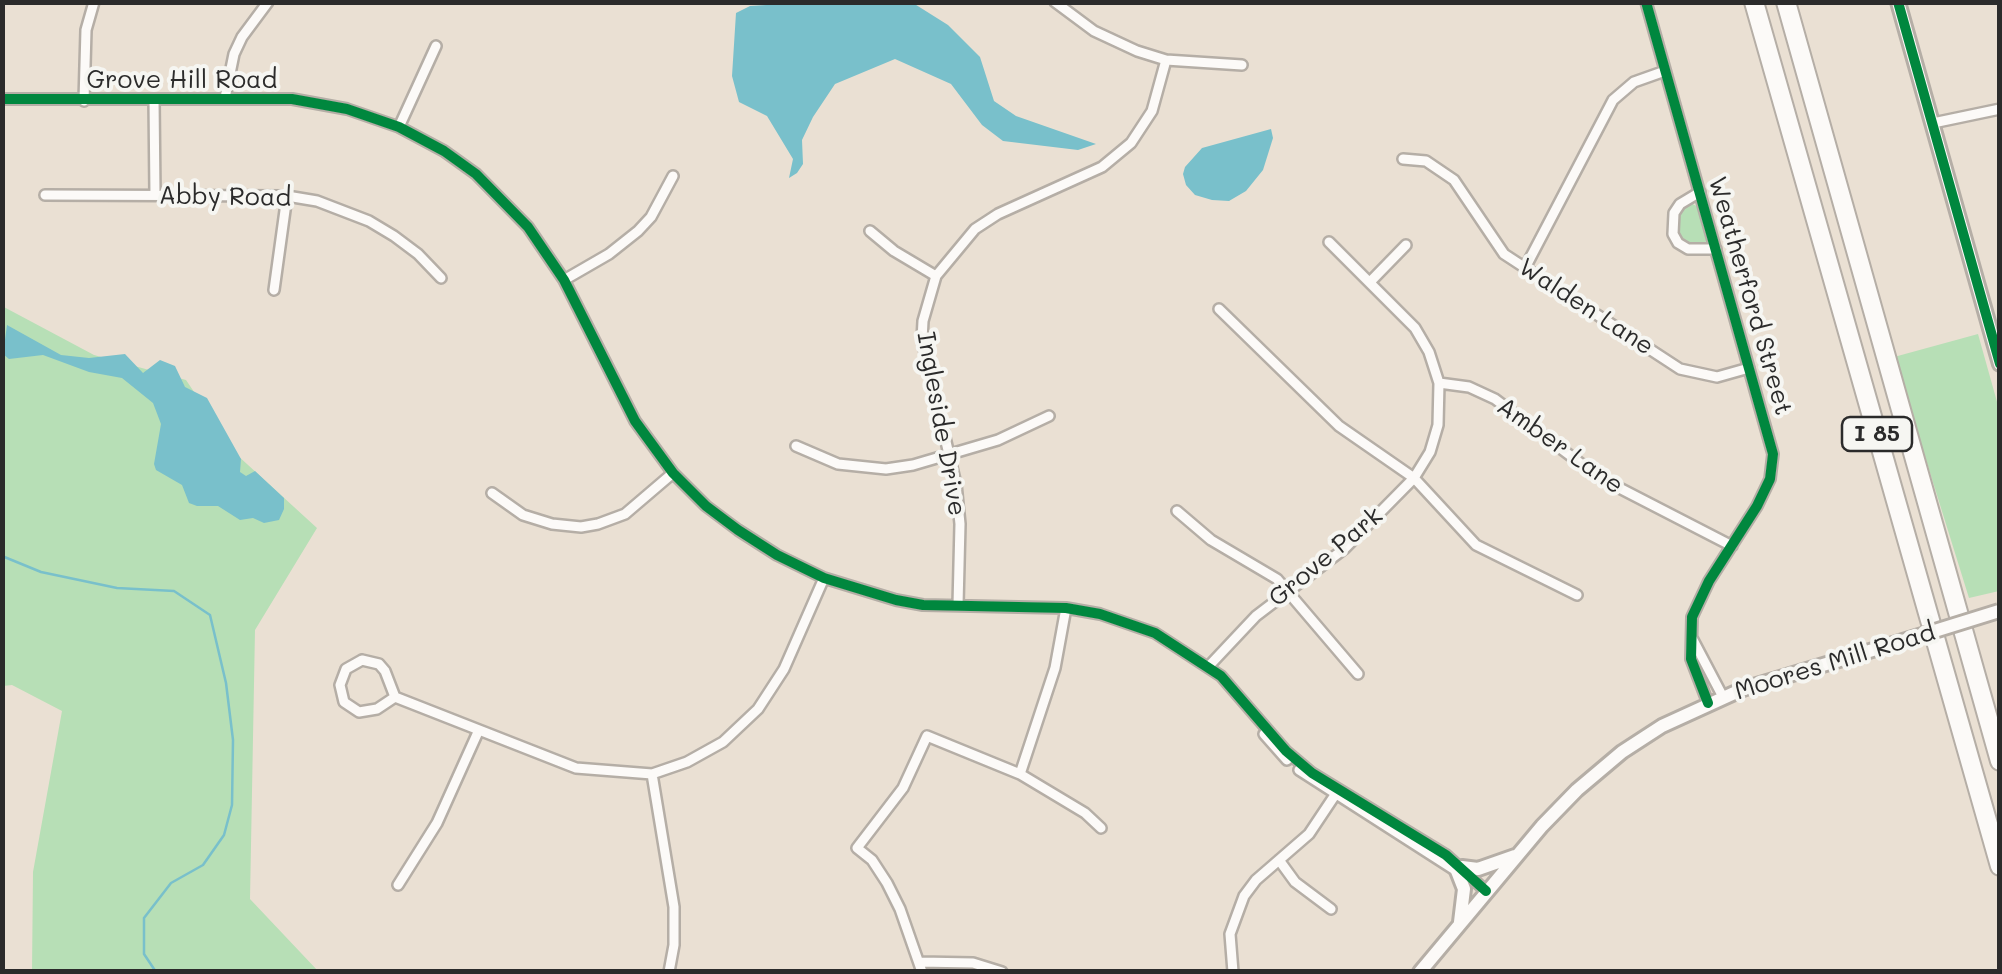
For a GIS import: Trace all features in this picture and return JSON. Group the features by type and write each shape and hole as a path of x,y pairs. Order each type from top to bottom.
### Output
{"highway":[{"name":"I 85","path":"1754,2 2000,866"},
{"name":"I 85","path":"1786,2 2000,760"}],"street":[{"path":"84,101 86,30 94,2"},
{"path":"225,98 242,36 268,2"},
{"path":"1055,2 1077,21 1107,38 1166,60 1242,65"},
{"name":"Weatherford Street","path":"1646,2 1773,454 1770,479 1692,616 1691,659 1708,703"},
{"path":"1898,2 2000,364"},
{"path":"399,127 436,46"},
{"name":"Ingleside Drive","path":"958,605 960,524 956,484 922,340 923,320 936,276 962,243 987,222 1102,167 1131,144 1152,112 1166,60"},
{"path":"1525,268 1613,100 1634,82 1665,71"},
{"name":"Grove Hill Road","path":"2,99 225,98 320,102 399,127 444,151 497,193 528,227 564,280 616,388 673,474 738,530 824,578 896,600 924,605 1066,608 1129,622 1184,649 1221,676 1292,757 1336,792 1462,871 1486,892"},
{"path":"154,99 155,195"},
{"path":"1932,123 2000,108"},
{"name":"Walden Lane","path":"1403,159 1426,161 1454,180 1504,254 1692,374 1717,377 1749,368"},
{"path":"564,280 609,254 638,231 672,176"},
{"name":"Weatherford Street","path":"1700,192 1680,204 1674,214 1674,234 1678,243 1688,248 1716,249"},
{"name":"Abby Road","path":"45,195 287,196 334,206 369,222 418,254 442,278"},
{"path":"274,290 287,196"},
{"path":"870,231 894,251 936,276"},
{"name":"Grove Park","path":"1208,667 1256,616 1344,549 1414,478 1430,452 1438,425 1439,383 1429,352 1415,328 1329,242"},
{"path":"1370,282 1406,245"},
{"path":"1218,309 1338,426 1414,478 1476,545 1576,595"},
{"name":"Amber Lane","path":"1439,383 1469,387 1495,399 1600,478 1732,546"},
{"path":"796,446 828,461 856,468 886,469 913,465 1010,436 1049,416"},
{"path":"492,493 524,515 580,527 625,514 673,474"},
{"path":"1177,511 1211,540 1262,568 1290,591 1358,674"},
{"path":"396,697 377,709 359,712 340,694 341,676 346,668 370,660 386,670 396,697 478,732 576,768 652,774 687,762 723,742 758,709 784,669 824,578"},
{"path":"1020,774 1055,668 1066,608"},
{"name":"Moores Mill Road","path":"1420,972 1577,790 1622,752 1662,726 1777,676 1999,611"},
{"path":"1691,636 1724,697"},
{"path":"398,885 437,823 478,732"},
{"path":"1002,972 972,963 921,967 887,883 872,860 856,848 903,788 926,736 1020,774 1074,806 1100,828"},
{"path":"652,774 674,907 674,946 668,972"},
{"path":"1233,972 1230,934 1239,905 1256,880 1316,825 1336,792"},
{"path":"1460,924 1462,871 1518,855"},
{"path":"1280,860 1295,882 1331,909"}],"green space":[{"path":"1691,203 1698,207 1707,240 1703,246 1683,241 1676,226 1680,211"},
{"path":"2,306 94,355 186,380 236,454 317,528 255,630 250,899 318,971 32,971 33,872 62,711 12,685 3,686"},
{"path":"1978,334 1999,409 1999,591 1969,598 1894,357"}],"water":[{"path":"913,3 948,25 980,57 994,101 1016,116 1096,144 1078,150 1003,141 982,125 951,84 895,59 835,84 802,140 803,164 789,178 793,159 767,116 739,102 732,76 736,13 750,6"},
{"path":"1271,129 1273,138 1263,170 1246,191 1229,201 1212,200 1195,195 1186,185 1185,167 1202,148"},
{"path":"7,325 61,355 89,358 125,354 143,373 160,360 175,366 185,387 207,398 241,459 240,472 246,476 255,471 284,498 279,520 240,520 218,506 189,503 182,485 156,470 161,424 153,403 122,378 89,372 43,355 9,359 3,354"}],"waterway":[{"path":"2,556 41,572 117,588 174,591 210,615 226,683 233,740 232,805 224,835 203,865 171,883 144,918 144,954 156,972"}],"cycle path":[{"path":"1646,2 1773,454 1770,479 1757,506 1709,581 1692,617 1691,659 1708,703"},
{"path":"1898,2 2000,364"},
{"path":"2,99 292,99 347,109 399,127 444,151 476,174 528,227 564,280 635,421 673,473 706,506 738,530 824,578 896,600 923,605 1066,608 1100,614 1155,633 1221,676 1286,751 1312,773 1446,855 1486,891"}]}
